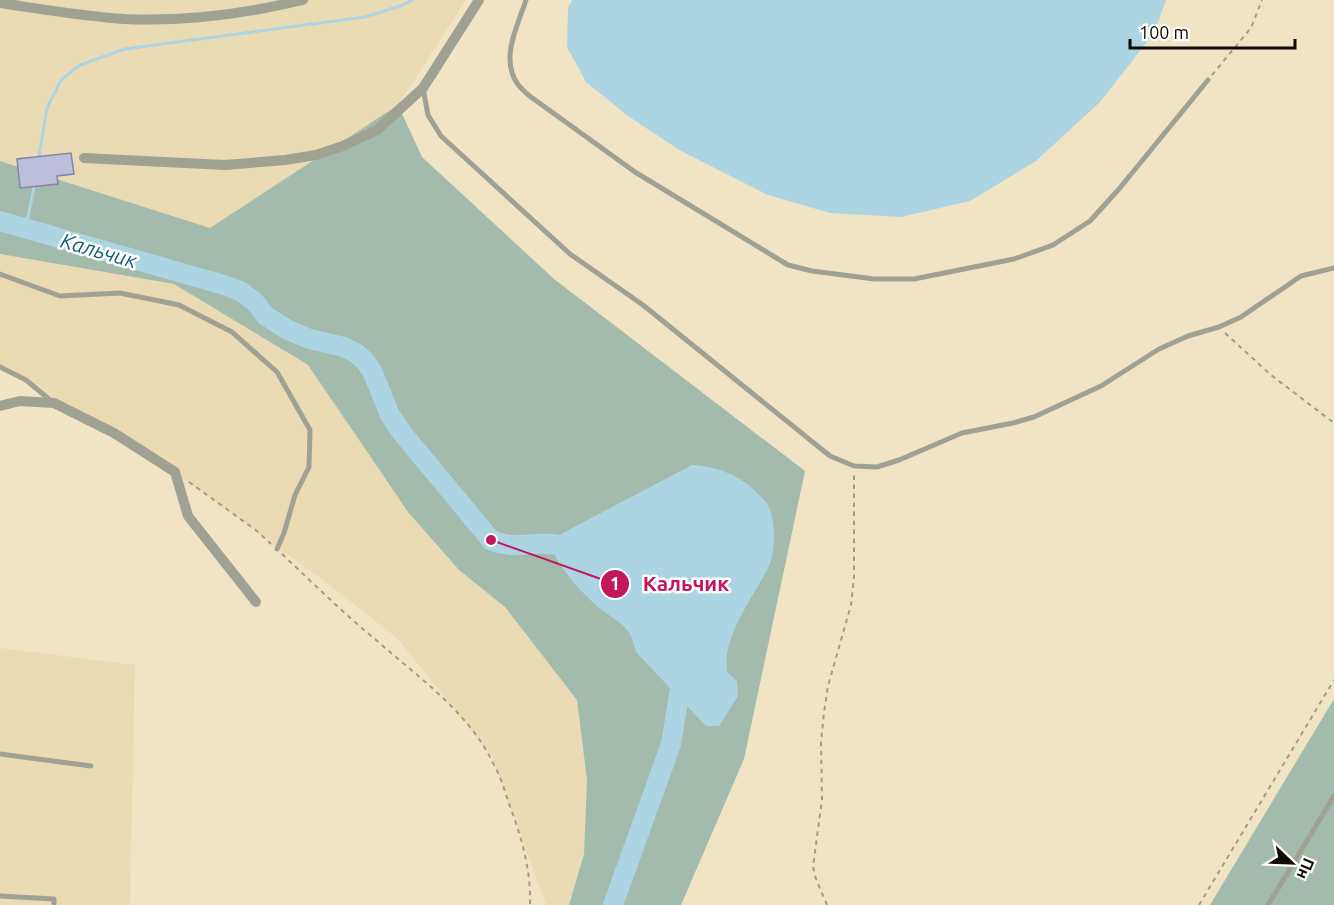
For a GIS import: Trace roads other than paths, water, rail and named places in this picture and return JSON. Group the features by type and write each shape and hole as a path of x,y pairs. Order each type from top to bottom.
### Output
{"street":[{"path":"0,3 80,15 126,19 172,19 224,15 303,0"},
{"path":"84,158 225,165 285,160 316,155 343,147 377,130 423,88 479,0"},
{"path":"0,406 20,401 54,403 114,433 175,472 188,516 256,602"}],"lane":[{"path":"526,0 512,43 509,66 517,84 531,97 635,172 788,265 812,272 874,279 914,279 1014,259 1053,245 1090,221 1208,80"},
{"path":"423,88 428,115 441,136 570,254 643,305 831,456 854,466 877,467 962,433 1034,417 1101,386 1159,349 1241,317 1301,276 1334,268"},
{"path":"0,274 60,296 120,293 179,306 232,332 277,372 310,430 309,467 295,495 277,549"},
{"path":"0,367 26,380 54,403"},
{"path":"0,754 91,766"},
{"path":"1268,905 1334,796"},
{"path":"0,896 54,899 54,905"}],"water":[{"path":"572,0 1166,0 1154,33 1100,102 1036,161 970,201 901,217 830,213 768,195 681,151 628,116 586,82 567,47 568,8"},
{"path":"692,465 710,467 735,476 751,487 770,509 774,534 769,566 740,617 729,644 727,672 737,681 738,696 719,726 706,726 636,652 628,631 590,600 573,582 559,563 551,544 559,535"}],"waterway":[{"path":"39,157 47,108 61,80 80,65 125,49 365,17 412,0"},
{"path":"26,227 34,187"},
{"name":"Кальчик","path":"0,221 224,285 240,291 254,301 266,316 288,330 310,339 344,347 356,353 372,371 390,415 403,434 491,540 507,545 552,544 575,549"},
{"name":"Кальчик","path":"613,905 671,744 683,670"}],"place":[{"name":"Кальчик","path":"491,540"}]}
